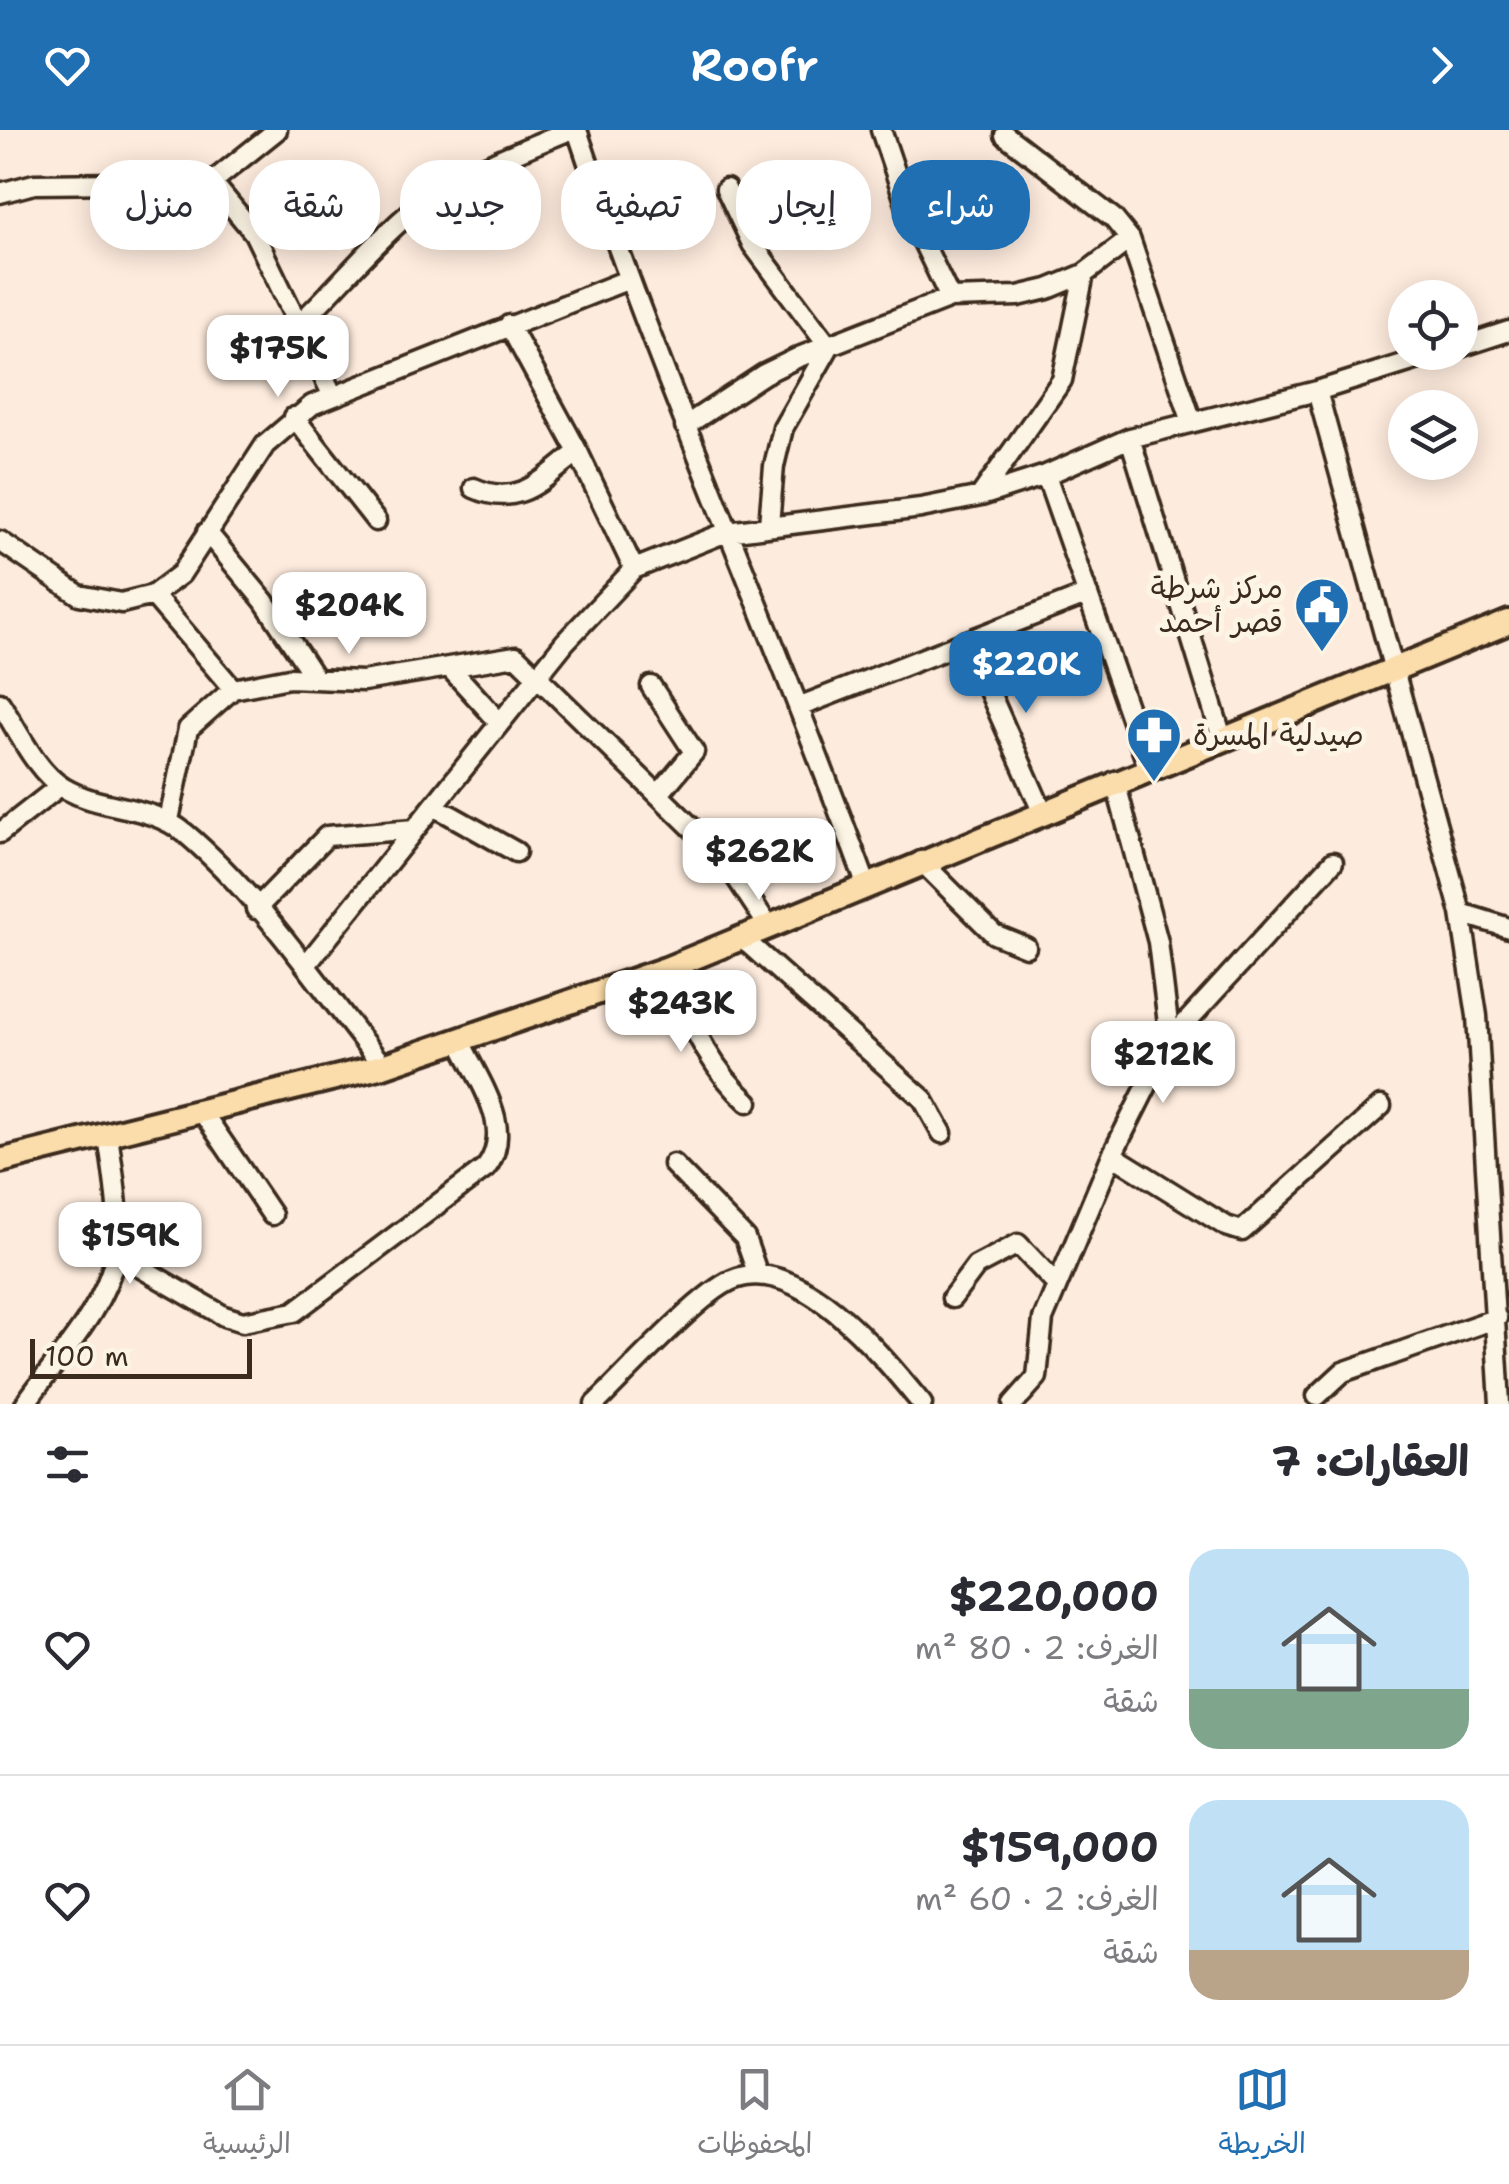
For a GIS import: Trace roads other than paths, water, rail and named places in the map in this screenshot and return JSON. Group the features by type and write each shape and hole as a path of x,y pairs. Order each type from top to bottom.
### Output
{"main road":[{"path":"0,1161 383,1066 666,970 1115,780 1509,622"}],"street":[{"path":"229,168 276,130"},
{"path":"300,323 387,234 428,199 494,161 573,130 627,280 801,706 866,884"},
{"path":"880,130 909,213 950,298"},
{"path":"1005,135 1113,218 1130,239 1192,422"},
{"path":"0,194 34,184 90,183"},
{"path":"726,189 752,244 829,347"},
{"path":"229,203 254,233 332,394"},
{"path":"686,426 764,374 950,298 1018,296 1084,274 1130,239"},
{"path":"981,496 1062,380 1084,274"},
{"path":"0,541 79,596 121,603 153,595 181,574 265,446 294,417 332,394 627,280"},
{"path":"509,325 578,452 634,569"},
{"path":"1478,340 1509,331"},
{"path":"770,525 774,466 783,428 829,347"},
{"path":"306,965 538,676 634,569 689,543 727,532 921,508 981,496 1046,474 1130,438 1317,391 1388,369"},
{"path":"1317,391 1461,913 1476,1016 1500,1404"},
{"path":"294,417 376,521"},
{"path":"1130,438 1222,738"},
{"path":"474,488 496,498 525,491 578,452"},
{"path":"1046,474 1148,767"},
{"path":"208,532 264,600 315,678"},
{"path":"801,706 1088,594"},
{"path":"153,595 233,689"},
{"path":"967,641 1042,811"},
{"path":"168,820 188,729 233,689 289,678 363,681 450,668 509,654 538,676 724,858 770,927"},
{"path":"450,668 500,722"},
{"path":"651,686 694,752 659,794"},
{"path":"0,703 60,786 168,820 306,965 383,1066"},
{"path":"1115,780 1158,942 1170,1040"},
{"path":"0,833 60,786"},
{"path":"434,806 516,852"},
{"path":"256,909 327,836 415,829"},
{"path":"921,861 994,934 1026,947"},
{"path":"1013,1404 1038,1377 1039,1335 1057,1284 1112,1156 1170,1040 1333,862"},
{"path":"1461,913 1509,928"},
{"path":"742,938 923,1099 942,1133"},
{"path":"666,970 706,1052 726,1083 748,1102"},
{"path":"116,1253 224,1316 243,1322 294,1312 486,1168 496,1154 499,1126 460,1041"},
{"path":"1112,1156 1226,1226 1242,1231 1381,1106"},
{"path":"201,1110 272,1215"},
{"path":"25,1404 96,1302 116,1253 117,1202 108,1135"},
{"path":"673,1164 745,1238 758,1275"},
{"path":"952,1298 976,1266 1001,1249 1018,1244 1057,1284"},
{"path":"595,1404 716,1288 743,1276 758,1275 787,1281 828,1304 914,1401"},
{"path":"1317,1396 1344,1372 1497,1318"}],"place":[{"name":"مركز شرطة قصر أحمد","path":"1322,654"},
{"name":"صيدلية المسرة","path":"1154,784"}]}
